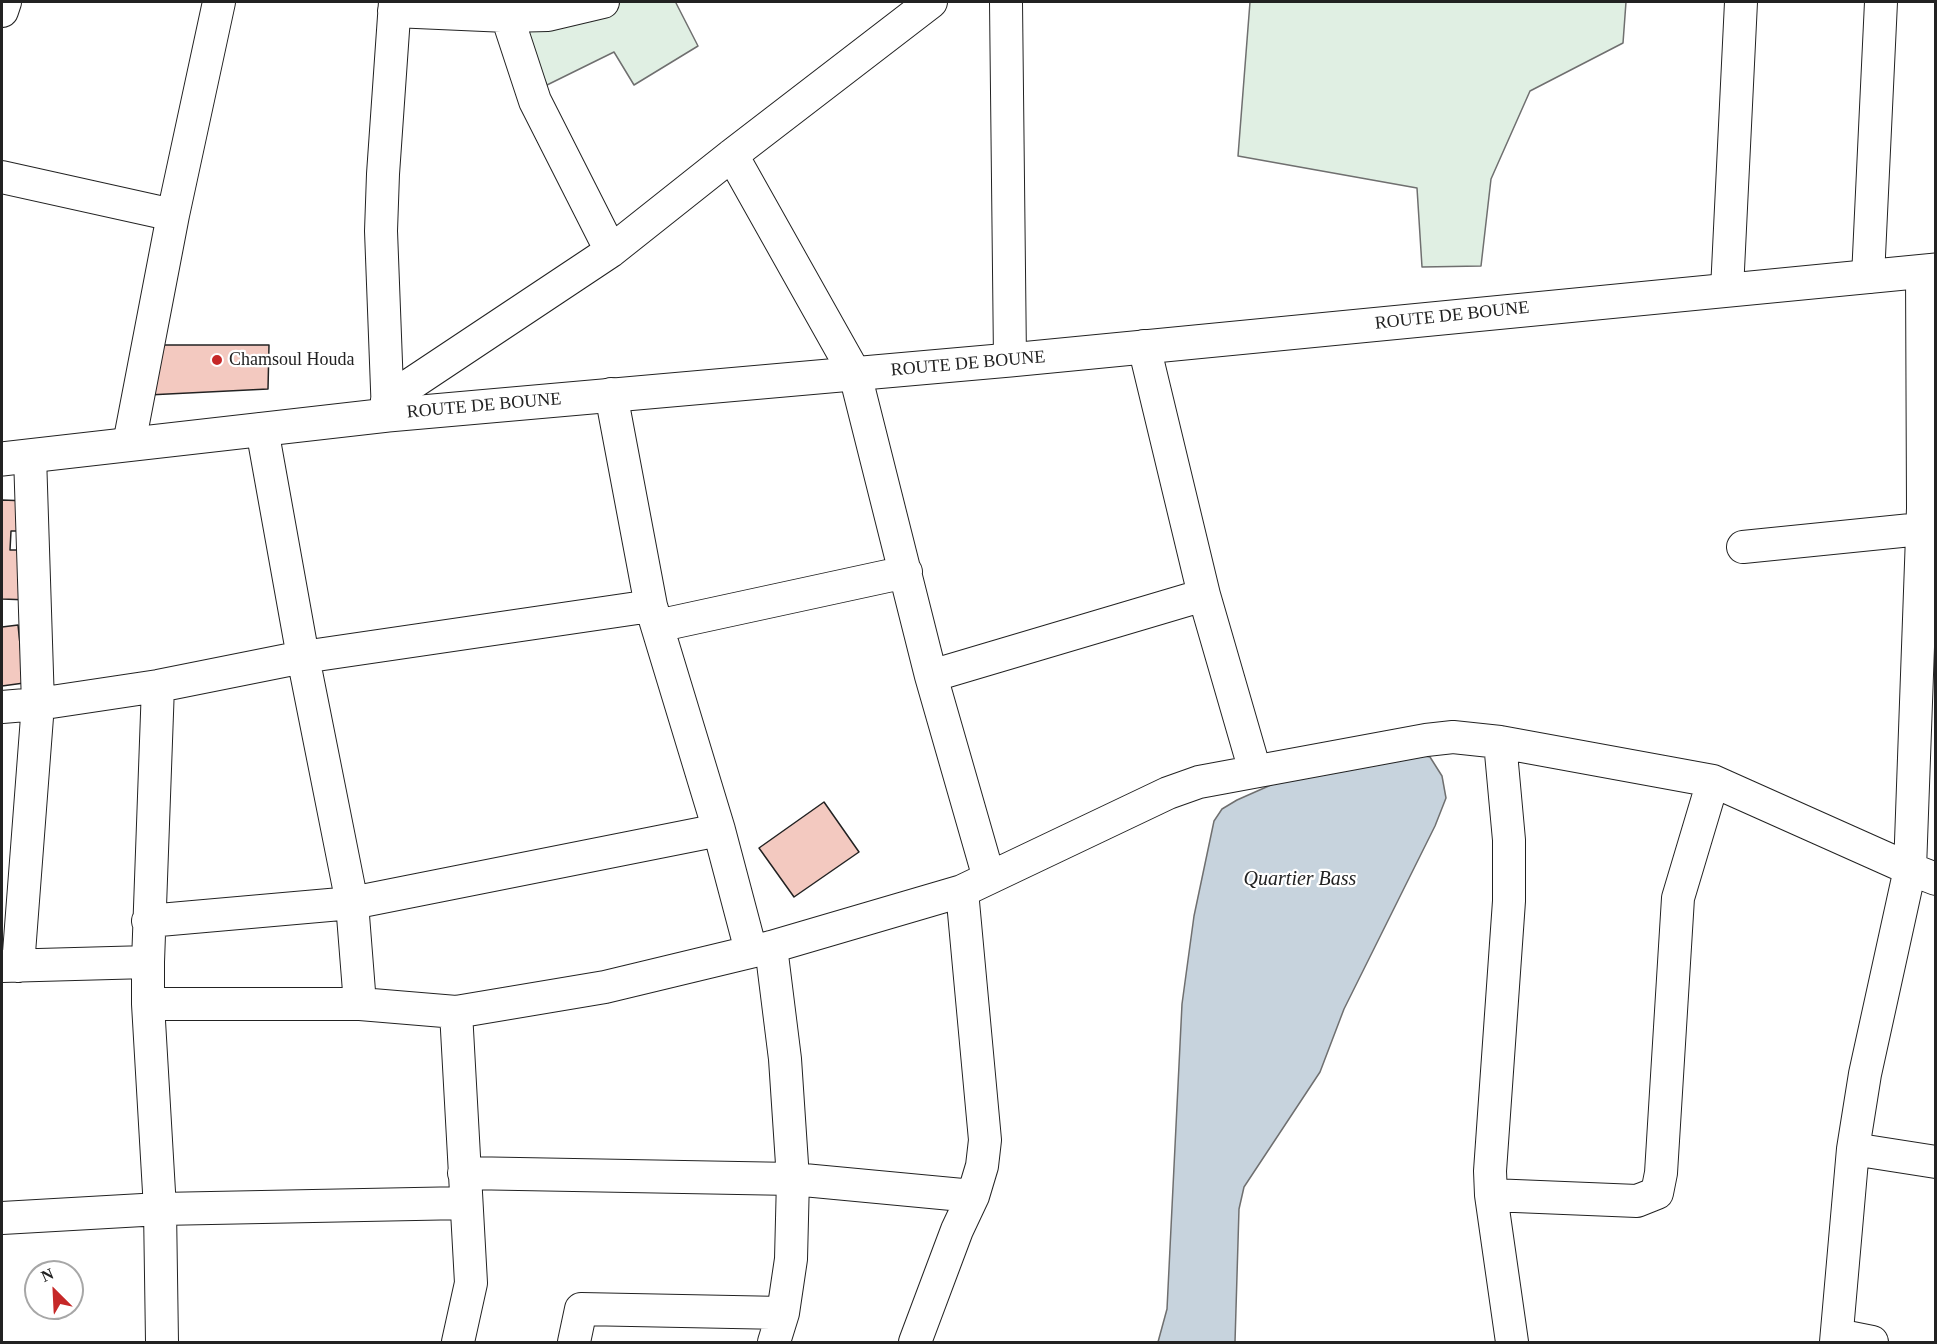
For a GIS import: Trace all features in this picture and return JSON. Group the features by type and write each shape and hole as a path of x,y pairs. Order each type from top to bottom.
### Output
{"street":[{"path":"2,11 5,2"},
{"path":"129,444 173,215 219,2"},
{"path":"388,408 381,231 394,6 507,16 548,15 603,2"},
{"path":"388,408 611,251 931,2"},
{"path":"1006,2 1010,360"},
{"path":"1727,290 1741,2"},
{"path":"1868,277 1881,2"},
{"path":"507,16 535,101 611,251"},
{"path":"732,155 855,374 931,676 976,885 986,1140 982,1166 973,1196 957,1230 915,1342"},
{"path":"2,177 173,215"},
{"path":"1872,1342 1837,1339 1853,1149 1865,1074 1923,874 1929,271"},
{"name":"ROUTE DE BOUNE","path":"16,457 262,429 388,408 611,394 855,374 1929,271"},
{"path":"1144,346 1203,595 1255,771"},
{"path":"611,394 654,616 719,830 761,949 785,1059 793,1179 791,1260 783,1313 774,1342"},
{"path":"262,429 303,657 352,903 360,1004"},
{"path":"16,457 38,704 10,966 148,962"},
{"path":"1743,547 1926,515"},
{"path":"2,706 38,704 158,686 303,657 654,616 906,572"},
{"path":"931,676 1203,595"},
{"path":"158,686 148,921 148,1005 160,1209 162,1342"},
{"path":"148,1005 360,1004 456,1012 605,987 761,949 976,885 1168,793 1199,782 1453,737 1500,742 1713,781 1923,874"},
{"path":"1500,742 1509,840 1509,901 1490,1171 1491,1195 1512,1342"},
{"path":"1491,1195 1637,1202 1657,1193 1661,1173 1678,898 1713,781"},
{"path":"148,921 352,903 719,830"},
{"path":"456,1012 471,1283 459,1342"},
{"path":"1853,1149 1935,1162"},
{"path":"2,1218 465,1188 793,1179 973,1196"},
{"path":"574,1342 581,1310 783,1313"}],"green space":[{"path":"526,2 677,2 698,46 634,85 614,52 547,85 518,24"},
{"path":"1250,2 1626,2 1623,43 1530,91 1491,179 1481,266 1422,267 1417,188 1238,156"}],"water":[{"name":"Quartier Bass","path":"1414,754 1430,757 1442,776 1446,798 1435,826 1344,1009 1320,1072 1244,1187 1239,1209 1235,1342 1158,1342 1167,1309 1182,1004 1194,916 1214,821 1222,809 1237,800 1298,773"}],"building":[{"path":"159,345 269,345 268,389 148,395"},
{"path":"2,500 28,501 27,531 11,531 10,550 30,550 29,600 2,599"},
{"path":"18,625 24,683 2,686 2,627"},
{"path":"824,802 859,852 794,897 759,848"}],"place":[{"name":"Chamsoul Houda","path":"217,360"}]}
